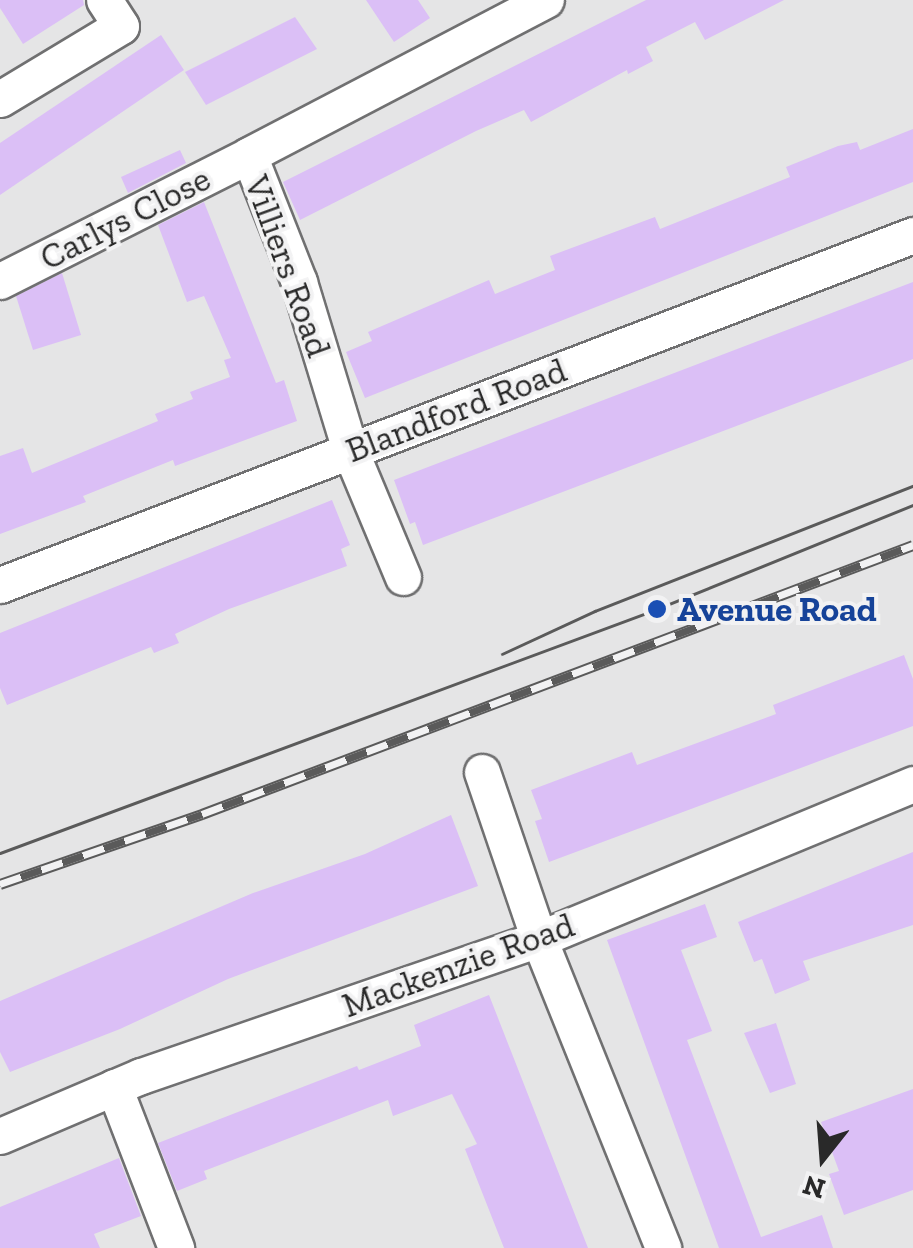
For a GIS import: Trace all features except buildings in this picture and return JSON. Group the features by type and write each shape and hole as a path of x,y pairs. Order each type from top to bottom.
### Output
{"street":[{"path":"0,99 121,26 104,0"},
{"name":"Villiers Road","path":"403,578 350,450 299,282 249,155 497,11 546,0"},
{"name":"Carlys Close","path":"0,281 249,155"},
{"name":"Blandford Road","path":"0,585 913,235"},
{"path":"482,772 539,939 662,1248"},
{"name":"Mackenzie Road","path":"0,1136 114,1087 539,939 913,784"},
{"path":"114,1087 176,1248"}],"tram line":[{"path":"502,654 595,611 913,486"},
{"path":"0,853 657,609 913,505"}],"railway":[{"path":"0,884 202,814 913,545"}],"place":[{"name":"Avenue Road","path":"657,609"}]}
